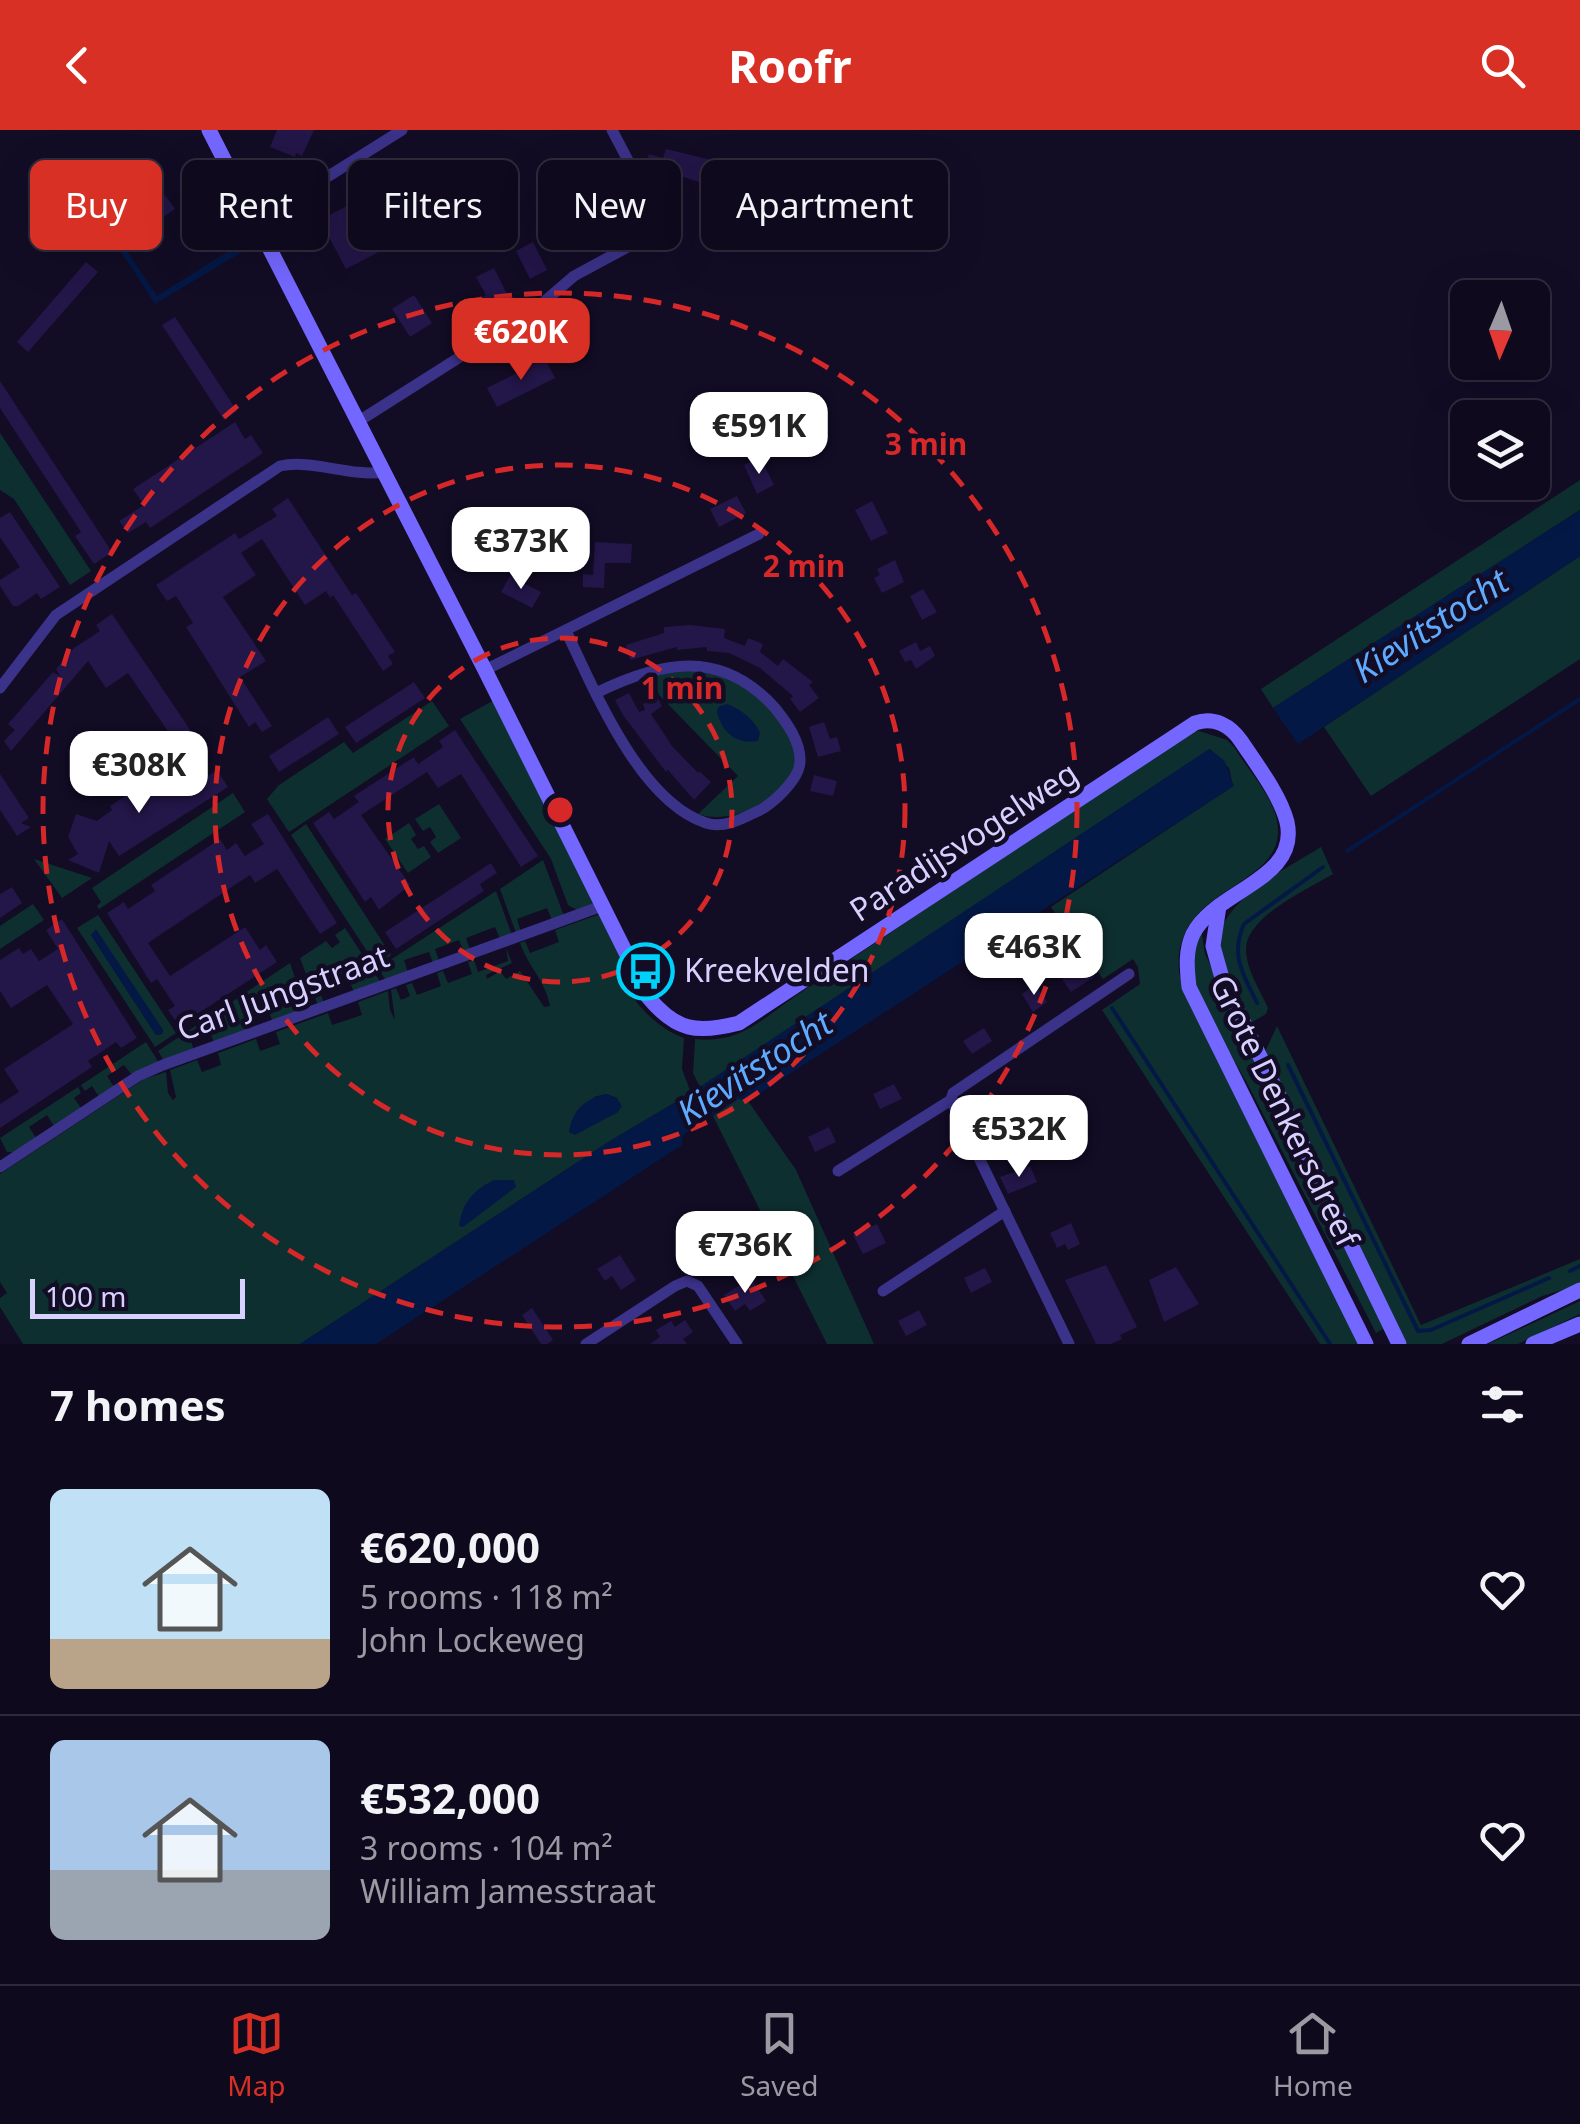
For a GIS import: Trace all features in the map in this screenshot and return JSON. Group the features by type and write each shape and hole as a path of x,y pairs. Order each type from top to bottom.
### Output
{"street":[{"name":"Paradijsvogelweg","path":"209,130 225,160"},
{"path":"328,177 402,130"},
{"path":"359,421 537,308 574,276 638,242 654,226 652,204 612,130"},
{"name":"Paradijsvogelweg","path":"271,250 648,996 667,1019 712,1030 739,1022 1195,723 1218,722"},
{"path":"0,688 56,615 280,466 292,463 330,470 384,472"},
{"path":"486,670 759,534"},
{"path":"566,631 610,726 639,767 668,799 706,823 720,825 764,808 799,771 796,740 784,720 758,690 723,671 694,665 658,667 596,694"},
{"name":"Grote Denkersdreef","path":"1218,722 1240,739 1279,804 1288,833 1283,858 1276,866 1206,915 1192,935 1186,959 1189,987 1366,1344"},
{"name":"Carl Jungstraat","path":"0,1167 138,1076 163,1065 602,906"},
{"name":"Grote Denkersdreef","path":"1219,906 1212,946 1222,978 1399,1344"},
{"path":"1069,1344 952,1100 953,1092 1128,974"},
{"path":"838,1171 952,1100"},
{"path":"883,1291 1005,1211"},
{"path":"586,1344 687,1282 698,1286 736,1344"},
{"path":"1470,1344 1580,1290"},
{"path":"1533,1344 1580,1324"}],"green space":[{"path":"0,433 91,571 70,585 14,499 0,490"},
{"path":"1580,480 1580,510 1273,708 1261,689"},
{"path":"1580,556 1580,659 1371,796 1324,727"},
{"path":"698,670 737,683 759,698 777,718 793,747 794,767 789,779 755,808 725,816 698,814 738,776 659,695 651,675"},
{"path":"496,699 598,903 577,910 568,905 551,859 460,719"},
{"path":"432,701 449,726 289,832 267,799 279,785 344,742 353,753"},
{"path":"1199,731 1227,740 1234,747 1271,804 1277,838 1269,858 1194,919 1182,942 1179,973 1360,1344 1320,1344 1102,1010 1140,984 1133,959 1103,979 1051,907 1233,786 1229,768 1210,749 700,1087 693,1073 695,1039 725,1038 750,1028 1190,733"},
{"path":"233,793 245,812 99,909 101,902 92,888"},
{"path":"439,804 461,838 438,853 430,842 436,837 430,827 423,831 415,819"},
{"path":"409,823 416,835 411,839 418,849 424,846 431,857 408,873 385,839"},
{"path":"306,824 391,955 376,965 291,835"},
{"path":"1321,847 1333,874 1280,905 1249,937 1248,964 1268,1008 1266,1014 1249,1024 1221,962 1219,935 1226,919 1254,890"},
{"path":"34,859 92,878 62,898"},
{"path":"543,860 564,916 552,920 547,908 517,919 521,932 516,933 500,889"},
{"path":"496,891 512,935 500,939 495,927 466,938 470,950 464,952 459,940 435,949 439,961 433,963 429,952 404,960 408,973 386,981 378,968"},
{"path":"33,904 44,920 0,949 0,926"},
{"path":"603,913 633,974 621,981 648,1015 684,1038 682,1069 691,1093 610,1141 300,1344 23,1344 0,1307 0,1298 7,1293 0,1282 0,1174 144,1079 166,1072 168,1093 173,1100 176,1097 170,1070 197,1060 202,1072 221,1065 218,1053 256,1039 260,1051 280,1044 276,1032 328,1013 332,1025 362,1015 358,1002 388,991 395,1020 391,990 396,988 401,1000 410,996 406,985 412,983 417,995 441,986 437,973 443,971 448,983 472,974 468,962 474,960 478,972 508,961 506,948 512,963 486,975 487,979 500,971 506,979 520,971 544,1007 550,1006 520,943 525,941 530,953 559,942 555,930","holes":["606,1094 617,1098 618,1112 570,1133 594,1097"]},
{"path":"98,915 176,1033 155,1047 77,928","holes":["96,930 163,1030 156,1035 91,935"]},
{"path":"345,928 381,983 354,992 349,980 320,991 324,1004 317,1003 300,958 326,941 332,948 340,942 335,935"},
{"path":"1201,928 1205,954 1387,1327 1376,1333 1247,1083 1198,998 1191,970"},
{"path":"290,963 305,1008 273,1022 268,1010 249,1017 252,1030 214,1043 210,1031 190,1038 194,1051 164,1061 158,1051"},
{"path":"1277,1026 1421,1325 1580,1259 1580,1285 1542,1296 1442,1344 1407,1344 1264,1054"},
{"path":"146,1042 159,1063 132,1075 124,1065 107,1076 114,1087 99,1097 92,1086 85,1091 81,1085"},
{"path":"78,1087 81,1093 74,1098 81,1108 54,1126 47,1115 29,1127 36,1138 14,1152 7,1152 0,1138"},
{"path":"738,1099 748,1101 796,1170 874,1344 827,1344 713,1116"},
{"path":"1580,1301 1580,1314 1518,1344 1488,1344"}],"water":[{"path":"120,250 127,250 157,296 230,250 241,250 242,252 155,304"},
{"name":"Kievitstocht","path":"1580,510 1580,556 1298,744 1273,708"},
{"path":"727,704 754,723 760,733 758,741 743,741 727,731 717,712 718,707"},
{"name":"Kievitstocht","path":"1209,749 1224,760 1234,786 748,1101 738,1099 683,1135 682,1145 376,1344 300,1344 610,1141 691,1093"},
{"path":"96,929 162,1033 156,1035 91,935"},
{"path":"606,1094 617,1098 622,1106 618,1112 575,1135 569,1132 580,1107"},
{"path":"494,1180 514,1180 516,1187 463,1227 459,1226 470,1198"}],"building":[{"path":"277,130 314,130 302,156 296,153 295,157 270,147"},
{"path":"666,149 712,160 701,160 701,182 681,176 681,160 647,160 649,154 663,158"},
{"path":"162,191 175,209 162,218"},
{"path":"348,206 348,250 377,253 346,269 328,235 328,216"},
{"path":"533,242 547,270 530,279 518,250"},
{"path":"86,262 98,272 28,352 17,342"},
{"path":"494,268 508,296 479,311 483,318 461,332 452,317 486,295 476,277"},
{"path":"414,295 432,323 410,337 392,309"},
{"path":"175,317 237,411 224,420 162,325"},
{"path":"545,359 555,378 497,407 487,388"},
{"path":"0,381 112,552 94,564 75,536 81,532 0,408"},
{"path":"235,422 245,439 251,435 263,453 150,528 146,522 128,533 119,521 144,505 133,489"},
{"path":"754,460 758,468 764,465 774,485 757,494 744,465"},
{"path":"737,496 746,513 719,527 710,509"},
{"path":"288,498 395,652 388,656 393,664 383,671 333,595 330,598 326,591 305,605 262,539 241,553 256,575 223,597 266,661 240,677 272,726 262,732 255,722 249,727 223,686 186,627 193,623 176,596 167,601 156,585 235,533 239,539 277,516 272,509"},
{"path":"872,501 888,533 871,541 855,510"},
{"path":"10,512 60,587 41,599 37,593 18,606 13,606 0,586 0,580 20,567 0,537 0,518"},
{"path":"595,542 632,544 631,563 605,563 604,588 583,587 583,574 593,575"},
{"path":"895,560 904,582 882,593 874,578 880,575 877,569"},
{"path":"510,576 541,592 532,608 501,592"},
{"path":"923,589 937,612 922,620 910,596"},
{"path":"112,614 197,740 191,744 198,755 189,762 128,673 106,688 88,661 11,751 4,741 15,730 8,724 53,672 60,676 56,669 74,648 100,631 96,625"},
{"path":"664,627 725,629 724,638 745,646 748,638 763,644 760,652 778,666 783,659 813,682 809,685 819,698 800,712 790,699 793,696 760,668 729,653 707,651 707,647 677,647 630,660 626,645 664,633"},
{"path":"916,642 920,651 930,646 935,656 916,669 911,660 905,662 899,651"},
{"path":"414,682 425,698 356,743 345,727"},
{"path":"629,693 639,712 645,710 643,704 657,697 662,706 651,714 672,746 711,782 694,800 666,772 623,715 615,700"},
{"path":"328,717 339,734 279,772 269,756"},
{"path":"824,722 830,739 837,737 841,751 818,757 809,727"},
{"path":"455,730 538,856 521,867 461,774 438,788 427,772 361,815 410,885 379,910 371,897 365,902 313,823 329,812 334,819 359,802 354,796 414,757 418,764 443,747 439,741"},
{"path":"171,766 188,789 217,770 228,787 119,856 109,841 99,873 68,860 78,854 68,837 76,814 97,821 112,810 110,806"},
{"path":"0,774 29,818 21,823 31,827 17,836 0,810"},
{"path":"814,775 837,781 833,796 810,791"},
{"path":"268,814 337,923 320,934 277,869 255,883 250,875 148,943 170,976 245,927 260,950 266,945 277,962 179,1026 168,1010 175,1006 157,979 151,983 107,913 124,902 128,909 155,891 151,885 220,839 227,850 236,843 245,856 264,844 251,824"},
{"path":"491,863 497,873 480,884 484,891 396,949 385,932"},
{"path":"12,887 22,903 0,918 0,894"},
{"path":"62,919 137,1038 121,1048 116,1042 88,1061 92,1067 0,1128 0,1104 19,1092 4,1069 73,1024 47,985 11,1008 0,991 0,960 19,948 23,954 31,949 39,961 58,949 46,930"},
{"path":"1085,964 1094,977 1071,992 1062,979"},
{"path":"1035,984 1047,1002 1033,1012 1022,994"},
{"path":"984,1028 992,1041 972,1054 963,1041"},
{"path":"894,1084 902,1099 880,1109 873,1094"},
{"path":"829,1127 836,1142 815,1152 808,1137"},
{"path":"1030,1166 1037,1182 1008,1194 1000,1177"},
{"path":"1071,1223 1080,1244 1068,1250 1065,1244 1057,1248 1050,1233"},
{"path":"877,1224 886,1243 863,1254 853,1235"},
{"path":"620,1255 636,1280 621,1290 612,1276 605,1281 597,1269"},
{"path":"1106,1265 1137,1327 1111,1344 1096,1344 1065,1280"},
{"path":"1176,1267 1199,1304 1164,1322 1149,1280"},
{"path":"985,1268 992,1282 971,1293 964,1278"},
{"path":"751,1278 766,1301 750,1311 745,1304 735,1311 724,1295"},
{"path":"532,1308 553,1340 547,1344 541,1344 522,1315"},
{"path":"919,1310 927,1325 906,1336 898,1321"},
{"path":"685,1320 693,1332 683,1339 687,1344 650,1344 660,1337 656,1330 671,1321 675,1327"}],"waterway":[{"path":"1347,851 1580,699"},
{"path":"1257,1003 1238,955 1244,924 1323,867"},
{"path":"1112,1008 1330,1344"},
{"path":"1288,1065 1418,1331 1431,1330 1549,1278"},
{"path":"1570,1271 1580,1266"}],"place":[{"name":"Kreekvelden","path":"645,971"}]}
